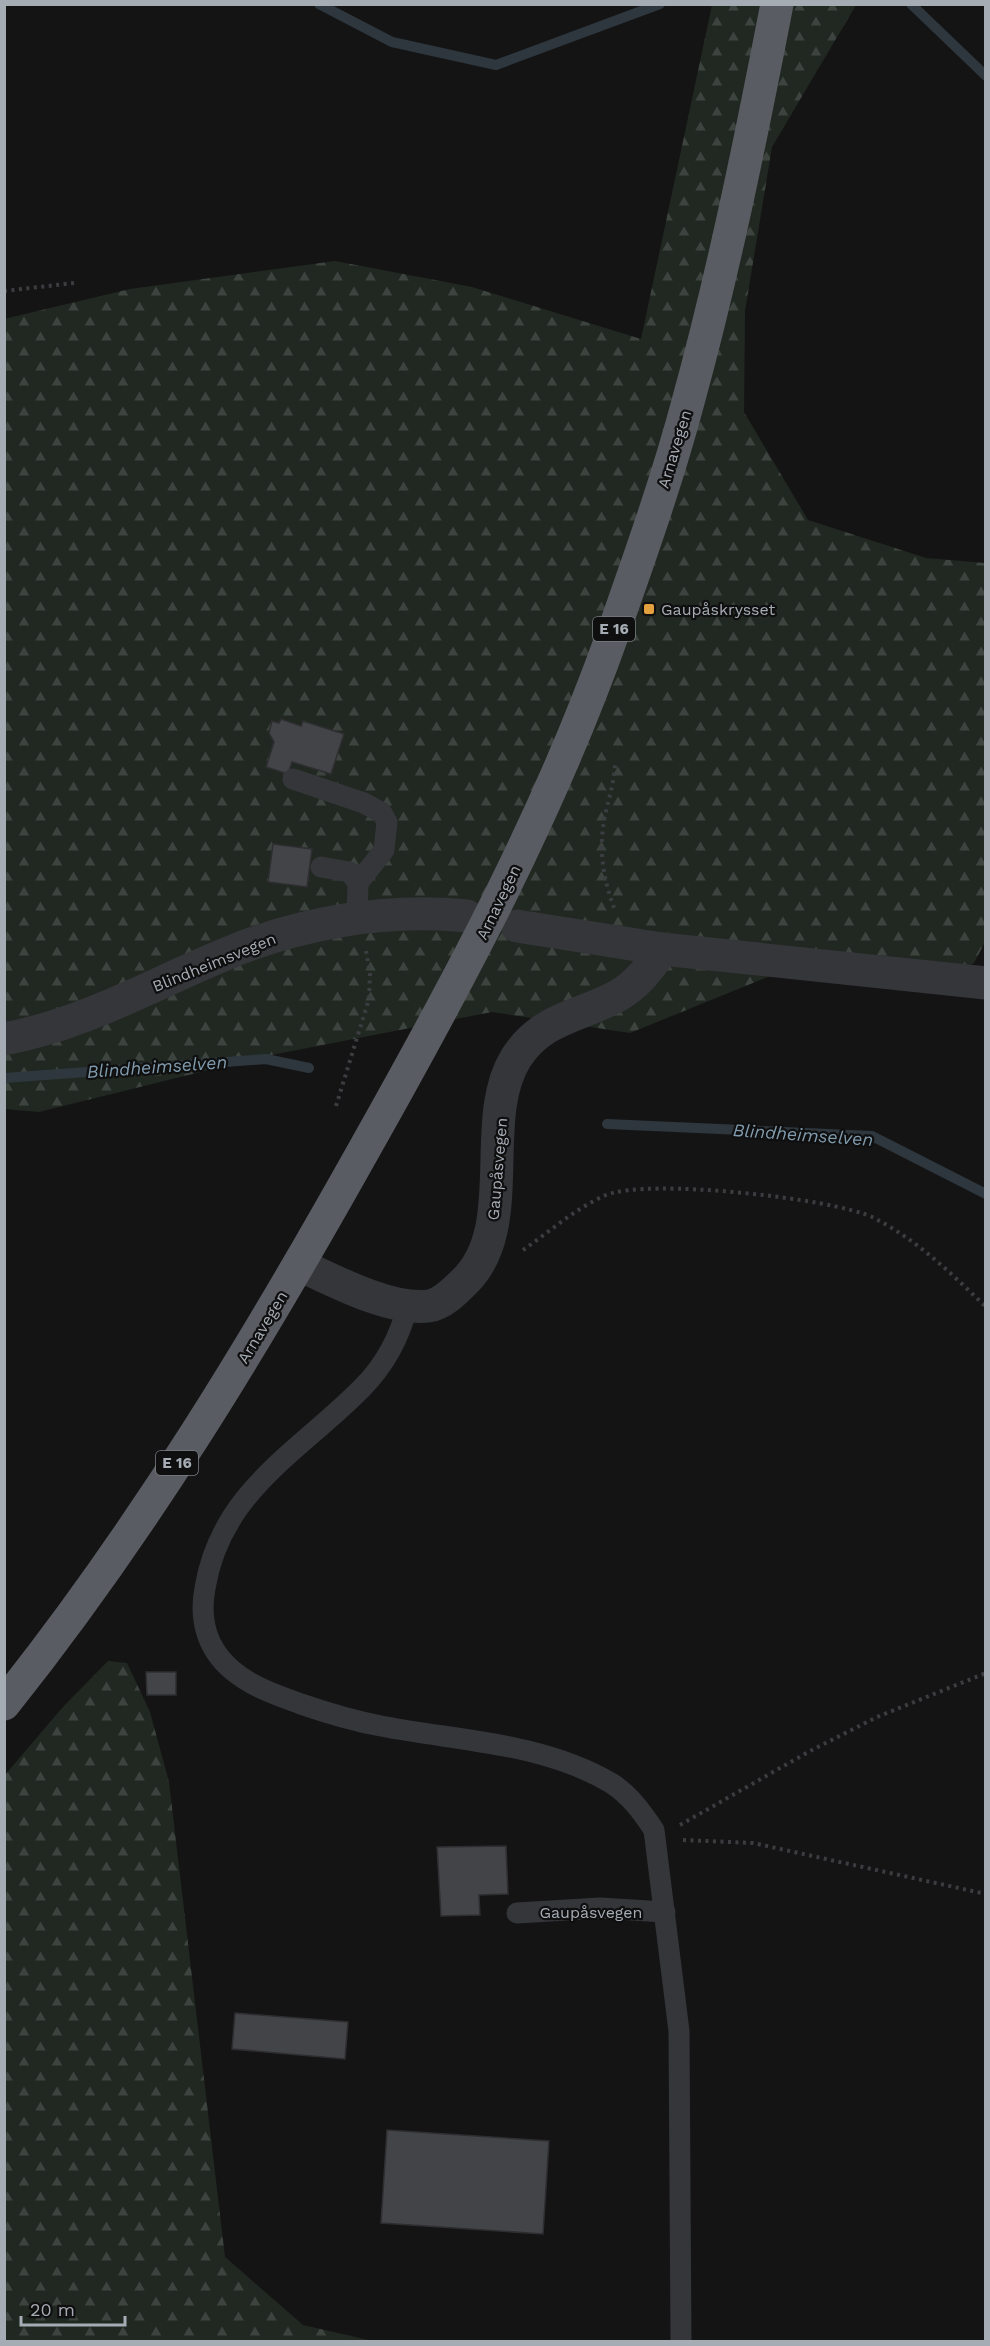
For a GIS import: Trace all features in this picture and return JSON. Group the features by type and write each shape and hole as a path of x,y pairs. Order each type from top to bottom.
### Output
{"highway":[{"name":"Arnavegen","path":"4,1704 75,1613 187,1450 300,1265 439,1016 499,901 554,783 610,640 687,407 749,151 777,4"}],"street":[{"name":"Blindheimsvegen","path":"4,1039 32,1034 86,1017 223,955 274,936 315,925 357,919 438,913 467,915"},
{"path":"517,926 649,947 986,983"},
{"name":"Gaupåsvegen","path":"300,1265 390,1302 429,1306 453,1293 471,1276 489,1247 505,1079 530,1041 555,1021 619,995 652,966 649,947"}],"lane":[{"path":"292,780 364,803 382,813 387,822 384,850 358,883 357,919"},
{"path":"321,867 350,872 358,883"},
{"path":"408,1305 401,1333 364,1387 267,1472 224,1529 207,1575 202,1602 206,1637 223,1663 248,1683 286,1699 333,1715 381,1726 536,1753 579,1768 611,1784 634,1802 654,1830 679,2031 681,2342"},
{"name":"Gaupåsvegen","path":"517,1912 600,1908 666,1912"}],"path":[{"path":"4,291 74,283"},
{"path":"615,765 614,784 601,835 604,880 616,913 649,947"},
{"path":"336,1106 369,999 370,974 366,949 354,942 357,919"},
{"path":"489,1247 511,1258 590,1203 608,1194 632,1189 685,1188 820,1204 870,1217 908,1238 948,1270 986,1307"},
{"path":"655,1839 810,1750 867,1722 986,1673"},
{"path":"655,1839 753,1843 986,1894"}],"green space":[{"path":"712,5 856,5 772,147 745,311 744,412 808,520 926,558 985,563 986,940 974,963 942,983 797,965 630,1033 492,1012 261,1057 39,1112 5,1109 4,319 130,289 335,261 472,287 641,339"},
{"path":"108,1661 127,1663 150,1712 169,1782 225,2257 303,2325 373,2341 5,2341 5,1775 62,1708"}],"building":[{"path":"281,719 301,726 303,721 344,734 331,774 292,762 288,774 266,767 274,742 269,733 272,721 279,723"},
{"path":"273,844 312,849 307,887 268,882"},
{"path":"146,1672 176,1672 176,1695 147,1695"},
{"path":"506,1846 508,1894 479,1895 480,1915 441,1916 437,1847"},
{"path":"235,2013 348,2022 345,2059 232,2049"},
{"path":"387,2130 549,2141 543,2234 381,2223"}],"waterway":[{"path":"319,4 392,42 496,65 660,4"},
{"path":"911,4 986,76"},
{"name":"Blindheimselven","path":"4,1078 266,1059 309,1068"},
{"name":"Blindheimselven","path":"607,1124 872,1136 986,1194"}],"place":[{"name":"Gaupåskrysset","path":"649,609"}]}
